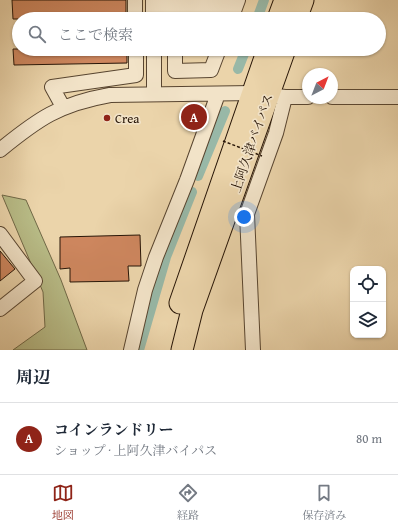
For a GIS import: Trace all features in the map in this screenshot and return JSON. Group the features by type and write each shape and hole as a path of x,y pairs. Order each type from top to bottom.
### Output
{"highway":[{"path":"281,12 285,0"},
{"path":"298,12 302,0"},
{"name":"上阿久津バイパス","path":"169,350 180,302 269,95 268,56"},
{"name":"上阿久津バイパス","path":"182,350 192,310 238,185 283,56"}],"street":[{"path":"135,0 136,12"},
{"path":"153,2 237,3"},
{"path":"63,107 52,87 136,75 136,56"},
{"path":"154,56 154,94"},
{"path":"175,56 175,71 211,70 216,56"},
{"path":"0,150 41,118 63,107 87,99 110,95 154,94 302,97"},
{"path":"132,350 145,290 156,257 187,180 218,94"},
{"path":"253,350 247,214 276,133 269,95"},
{"path":"338,97 398,97"},
{"path":"0,234 35,281 0,309"}],"path":[{"path":"223,141 262,156"}],"green space":[{"path":"2,195 26,200 61,280 87,350 13,350 45,327 43,292"}],"building":[{"path":"12,0 126,0 126,12 13,12"},
{"path":"13,56 127,56 127,63 14,65"},
{"path":"140,235 141,266 128,266 129,281 70,282 70,268 60,269 60,237"},
{"path":"0,251 15,269 0,281"}],"waterway":[{"path":"260,12 264,0"},
{"path":"238,69 243,56"},
{"path":"198,176 225,111"},
{"path":"139,350 166,257 192,192"}],"place":[{"name":"コインランドリー","path":"194,117"},
{"name":"Crea","path":"107,118"}]}
